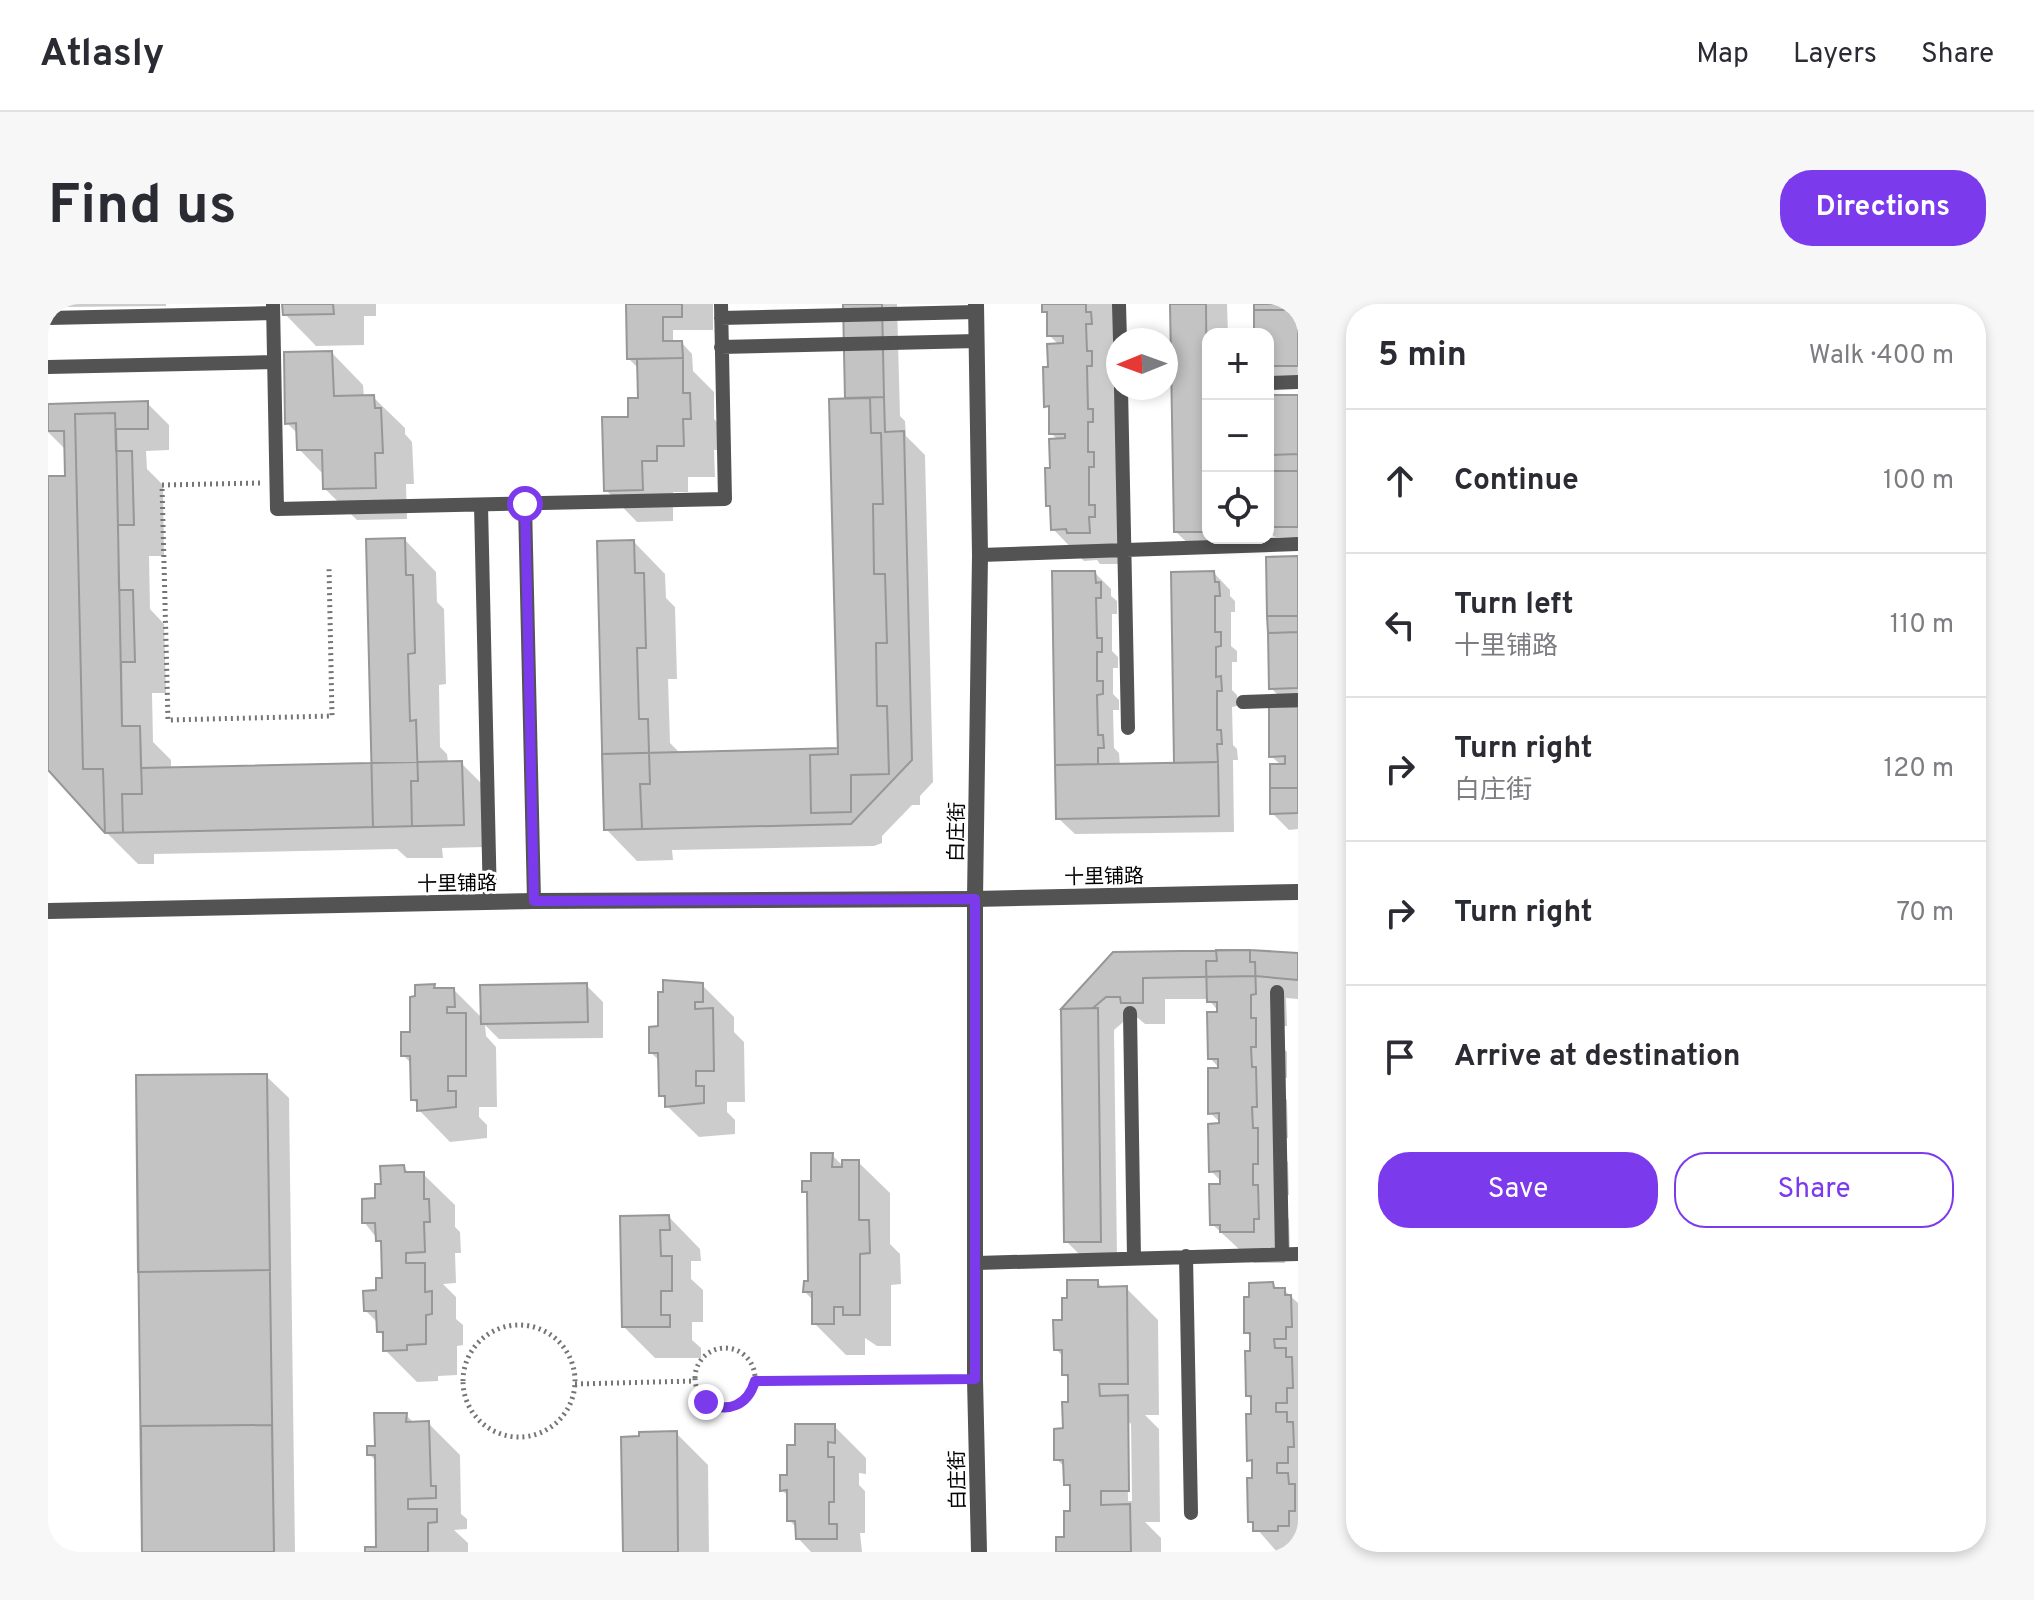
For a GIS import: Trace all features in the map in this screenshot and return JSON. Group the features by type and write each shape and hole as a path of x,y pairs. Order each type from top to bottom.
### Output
{"street":[{"name":"白庄街","path":"976,308 980,555 975,899 975,1379 979,1552"},
{"name":"十里铺路","path":"48,911 534,901 975,899 1298,892"}],"lane":[{"path":"1119,304 1120,328"},
{"path":"48,318 273,308 277,509 725,499 721,311 976,308"},
{"path":"721,347 977,341"},
{"path":"48,367 274,362"},
{"path":"1274,383 1298,382"},
{"path":"1121,400 1128,728"},
{"path":"525,504 534,901"},
{"path":"481,505 490,902"},
{"path":"980,555 1298,544"},
{"path":"1243,702 1298,700"},
{"path":"1277,992 1282,1254"},
{"path":"1130,1013 1134,1258"},
{"path":"977,1263 1298,1254"},
{"path":"1186,1256 1191,1513"}],"path":[{"path":"277,482 162,485 168,720 332,716 329,567"},
{"path":"512,1325 527,1325 542,1329 565,1348 572,1362 575,1384 570,1406 561,1419 550,1429 521,1438 492,1431 480,1421 470,1409 463,1379 471,1352 488,1334 512,1325"},
{"path":"723,1347 742,1353 750,1360 755,1381 746,1400 726,1408 706,1402 699,1394 695,1381 698,1363 704,1355 723,1347"},
{"path":"755,1381 975,1379"},
{"path":"575,1384 695,1381"}],"building":[{"path":"282,304 333,304 334,314 283,315"},
{"path":"626,304 682,304 682,317 663,317 663,341 682,341 683,358 627,359"},
{"path":"843,304 882,304 884,397 845,398"},
{"path":"1042,304 1086,304 1086,312 1091,312 1092,324 1086,324 1087,351 1092,351 1092,366 1087,366 1088,409 1093,409 1093,422 1088,422 1088,452 1094,452 1094,467 1089,467 1089,505 1095,505 1095,517 1089,517 1090,533 1051,530 1050,506 1046,506 1045,468 1050,468 1049,439 1065,438 1065,434 1049,434 1049,406 1044,407 1043,367 1048,367 1047,344 1063,343 1063,336 1047,336 1047,312 1042,312"},
{"path":"1170,304 1206,304 1206,328 1202,328 1202,532 1174,532 1172,400 1178,400 1178,328 1170,328"},
{"path":"1254,304 1298,304 1298,310 1254,310"},
{"path":"1254,310 1298,310 1298,366 1274,366 1274,328 1254,328"},
{"path":"332,351 334,396 374,395 375,408 381,408 383,453 375,453 376,488 323,489 322,450 297,450 296,423 285,424 284,352"},
{"path":"683,358 683,393 690,393 691,419 683,419 684,446 657,446 657,461 642,461 643,490 604,491 602,417 628,417 628,398 638,398 637,359"},
{"path":"1274,395 1298,395 1298,454 1274,455"},
{"path":"884,397 885,432 904,431 912,760 851,824 604,830 602,754 838,748 829,399"},
{"path":"870,398 871,433 881,433 883,504 873,504 874,574 885,574 887,643 876,643 877,706 887,706 889,774 851,775 851,812 811,813 810,755 838,754 829,399"},
{"path":"148,401 148,429 116,429 122,726 140,726 141,768 462,761 464,825 105,833 48,770 48,476 65,476 64,431 48,431 48,404"},
{"path":"115,413 116,451 132,451 134,525 118,525 119,590 133,590 135,662 121,662 122,726 140,726 142,794 122,794 123,833 105,833 103,769 83,769 75,414"},
{"path":"1298,454 1298,471 1274,471 1274,455"},
{"path":"1274,471 1298,471 1298,527 1274,527"},
{"path":"405,538 406,575 413,575 415,653 408,654 410,721 416,720 418,781 411,781 412,827 373,827 366,539"},
{"path":"634,540 635,573 644,573 646,648 637,648 639,719 648,719 650,784 640,784 642,829 604,830 597,541"},
{"path":"1298,556 1298,616 1267,616 1266,557"},
{"path":"1052,571 1095,571 1096,583 1101,582 1101,598 1096,598 1097,638 1102,638 1102,652 1097,652 1097,681 1103,681 1103,694 1097,695 1098,735 1103,735 1104,748 1098,748 1098,764 1055,765"},
{"path":"1214,571 1220,596 1215,596 1215,632 1221,632 1221,646 1216,647 1216,677 1221,676 1222,691 1217,691 1217,730 1221,730 1222,744 1217,744 1218,762 1174,763 1171,572"},
{"path":"1267,616 1298,616 1298,632 1268,633"},
{"path":"1298,632 1298,688 1269,689 1268,633"},
{"path":"1269,707 1298,707 1298,813 1270,814 1270,764 1285,764 1285,756 1269,757"},
{"path":"1218,762 1219,816 1056,819 1055,765"},
{"path":"1270,788 1298,788 1298,813 1270,814"},
{"path":"1216,950 1250,950 1250,962 1255,962 1256,994 1251,995 1251,1018 1256,1018 1256,1047 1251,1047 1252,1067 1256,1067 1257,1107 1252,1107 1253,1128 1258,1128 1258,1164 1253,1164 1253,1185 1258,1185 1259,1219 1254,1219 1254,1232 1220,1232 1220,1225 1210,1225 1209,1184 1220,1184 1220,1171 1209,1172 1208,1124 1219,1123 1219,1113 1208,1114 1208,1068 1218,1068 1218,1059 1208,1059 1207,1012 1217,1012 1217,1002 1207,1002 1206,961 1217,961"},
{"path":"1250,950 1298,953 1298,980 1255,976 1143,978 1143,1003 1121,1003 1120,997 1106,997 1093,1008 1061,1009 1113,952"},
{"path":"663,980 703,983 703,1002 695,1002 695,1009 713,1008 714,1071 696,1071 696,1086 704,1086 704,1103 665,1107 665,1096 659,1096 658,1053 649,1053 649,1027 658,1026 658,992 663,992"},
{"path":"587,983 588,1022 481,1024 480,985"},
{"path":"435,984 434,988 454,988 455,1007 447,1007 447,1013 466,1013 466,1076 448,1076 448,1091 456,1091 456,1107 417,1111 417,1100 411,1100 410,1056 401,1056 401,1032 410,1032 410,997 415,996 415,985"},
{"path":"1098,1008 1101,1242 1064,1242 1061,1009"},
{"path":"267,1074 270,1270 138,1272 136,1075"},
{"path":"267,1074 274,1552 142,1552 136,1075"},
{"path":"811,1153 833,1153 832,1167 842,1167 842,1160 859,1160 859,1220 869,1220 870,1253 860,1254 860,1315 843,1315 843,1307 834,1307 834,1324 812,1324 812,1292 803,1292 804,1281 808,1281 807,1192 802,1192 802,1181 811,1181"},
{"path":"404,1165 405,1172 424,1172 424,1199 429,1199 430,1222 424,1222 425,1252 406,1253 406,1263 425,1263 425,1292 432,1291 432,1314 426,1315 426,1344 407,1345 407,1350 383,1351 383,1332 377,1332 376,1311 364,1311 363,1291 376,1290 376,1278 382,1278 381,1241 376,1241 375,1223 362,1223 362,1199 375,1198 375,1184 381,1184 380,1166"},
{"path":"669,1215 670,1230 660,1230 661,1256 672,1256 672,1291 661,1291 661,1315 670,1315 670,1327 622,1327 620,1216"},
{"path":"1067,1280 1098,1280 1098,1287 1127,1286 1128,1384 1099,1384 1100,1396 1128,1395 1129,1491 1101,1491 1101,1505 1130,1504 1131,1552 1056,1552 1056,1537 1064,1537 1064,1511 1070,1511 1070,1485 1064,1485 1063,1460 1054,1460 1054,1429 1063,1428 1062,1402 1068,1402 1068,1375 1062,1375 1062,1350 1054,1350 1053,1320 1062,1320 1062,1298 1067,1298"},
{"path":"1273,1282 1274,1288 1285,1288 1285,1295 1291,1295 1292,1327 1286,1327 1286,1339 1274,1339 1275,1348 1286,1348 1286,1357 1292,1357 1293,1388 1287,1388 1287,1403 1276,1403 1276,1412 1287,1412 1287,1422 1293,1422 1294,1447 1288,1447 1288,1463 1277,1463 1277,1473 1288,1473 1289,1484 1295,1484 1295,1511 1289,1511 1289,1526 1278,1526 1278,1531 1253,1531 1253,1522 1248,1522 1247,1478 1252,1478 1252,1460 1247,1461 1246,1414 1251,1414 1251,1396 1246,1396 1245,1351 1250,1351 1250,1333 1244,1333 1244,1297 1249,1297 1249,1283"},
{"path":"374,1413 407,1413 406,1422 429,1421 431,1486 436,1486 436,1498 408,1499 408,1509 437,1509 437,1522 428,1523 428,1552 365,1552 365,1547 376,1547 375,1455 367,1455 367,1446 375,1446"},
{"path":"795,1424 835,1424 835,1443 828,1442 828,1457 834,1457 834,1502 829,1502 829,1524 837,1524 837,1539 796,1539 795,1521 787,1521 787,1490 780,1491 780,1475 787,1475 787,1445 795,1445"},
{"path":"272,1425 274,1552 142,1552 141,1426"},
{"path":"677,1431 678,1552 623,1552 621,1437 639,1436 639,1432"}],"route":[{"path":"525,504 534,901 975,899 975,1379 755,1381 746,1400 737,1406 716,1407 706,1402"}]}
